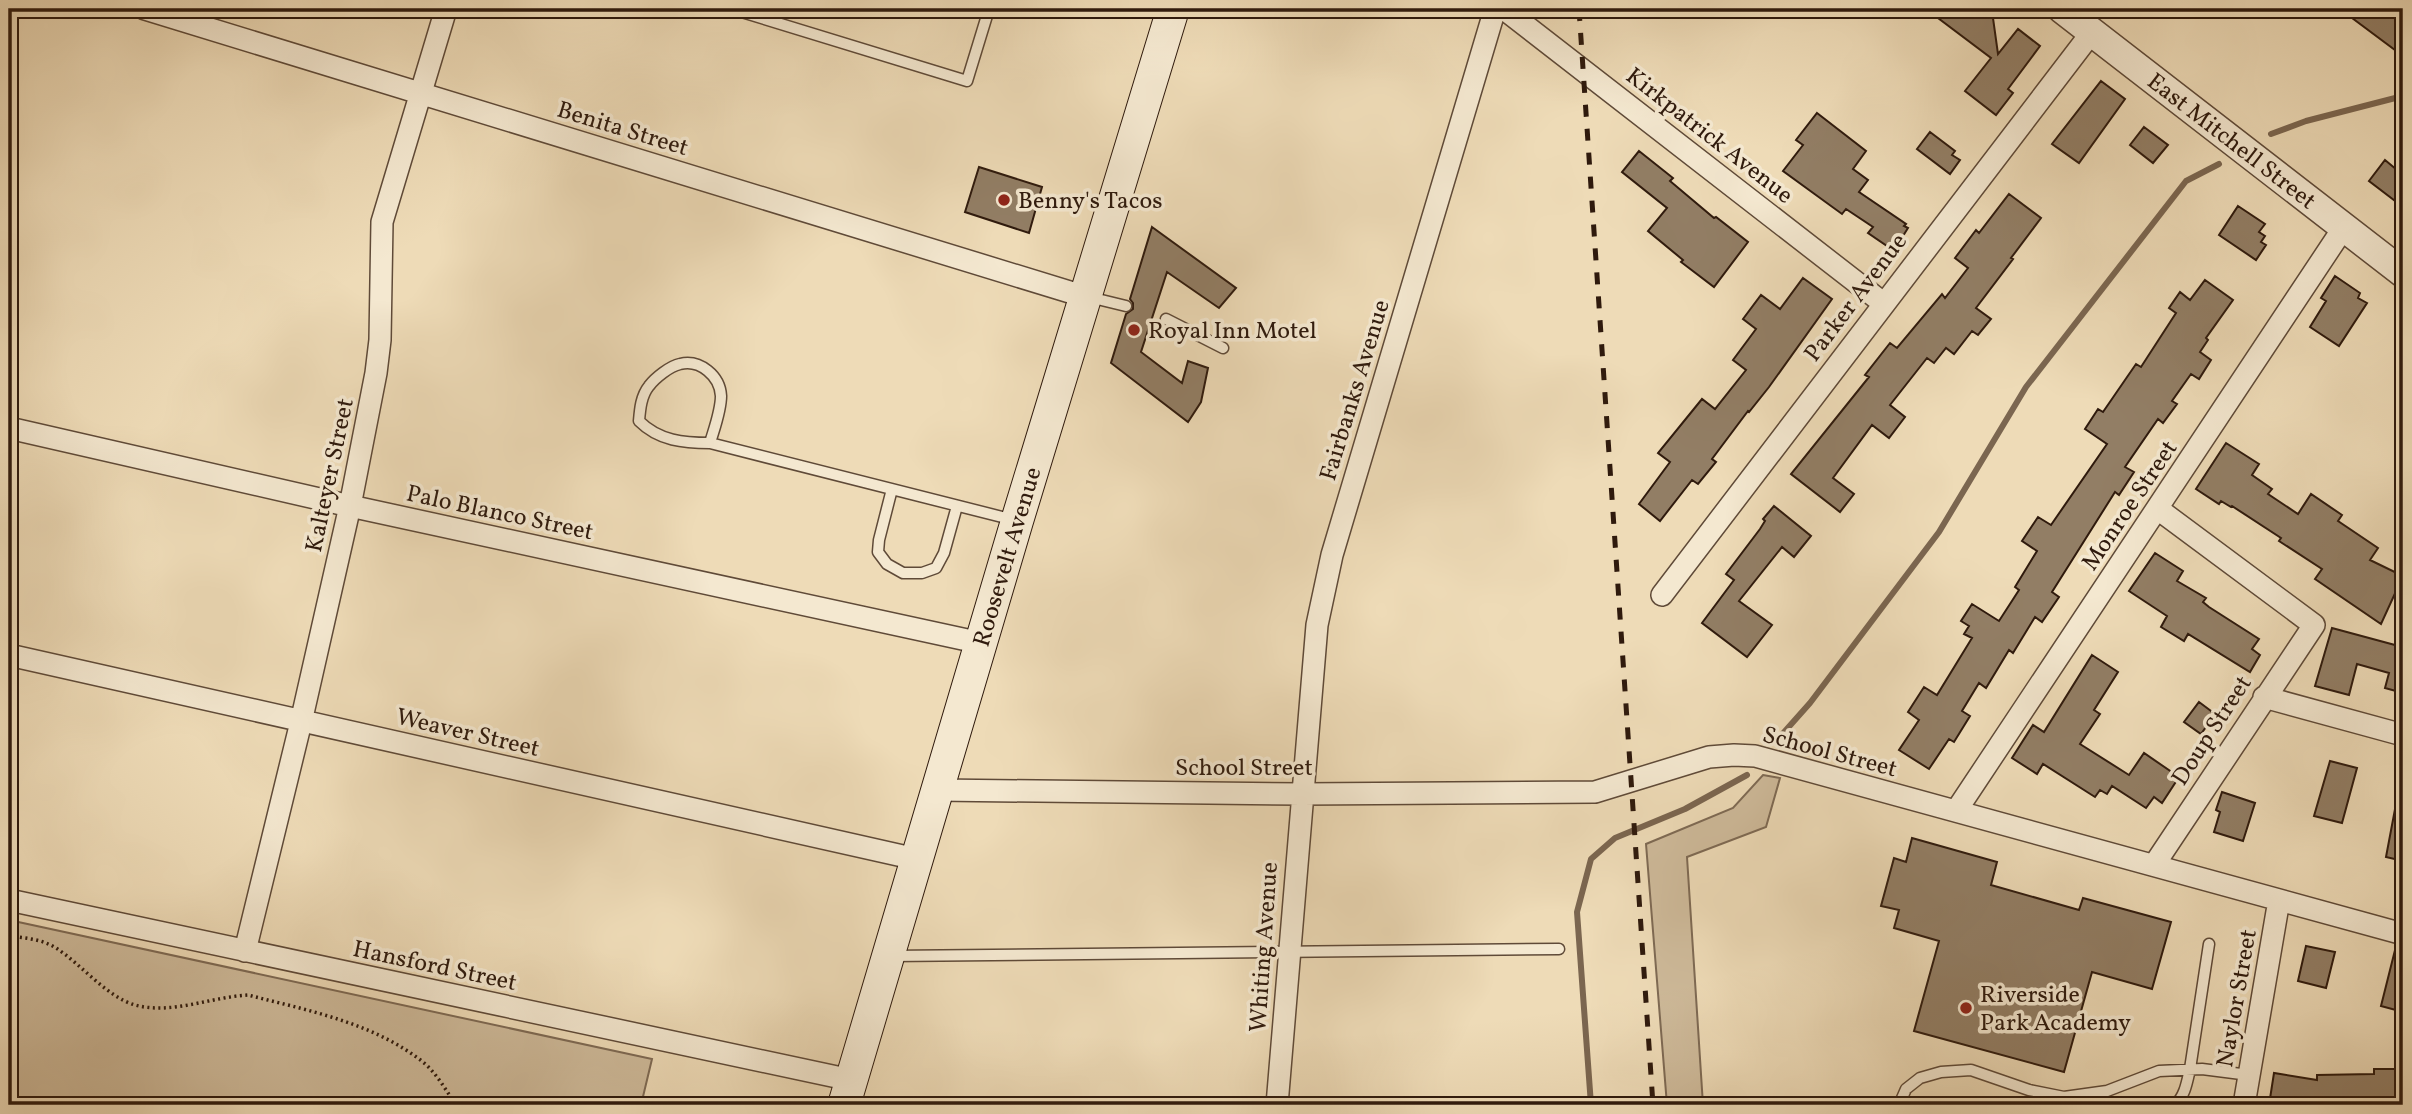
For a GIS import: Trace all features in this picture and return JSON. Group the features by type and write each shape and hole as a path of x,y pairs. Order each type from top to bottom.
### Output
{"main road":[{"name":"Roosevelt Avenue","path":"848,1092 1017,521 1173,9"}],"street":[{"name":"Benita Street","path":"145,9 1086,297"},
{"name":"Kalteyer Street","path":"245,951 350,506 376,373 380,340 382,222 446,9"},
{"name":"Fairbanks Avenue","path":"1301,794 1317,625 1332,555 1494,9"},
{"name":"Kirkpatrick Avenue","path":"1504,9 1883,303"},
{"name":"East Mitchell Street","path":"2062,9 2403,273"},
{"name":"Parker Avenue","path":"1662,595 2092,32"},
{"name":"Monroe Street","path":"1956,811 2344,227"},
{"name":"Palo Blanco Street","path":"9,428 350,506 981,643"},
{"name":"Doup Street","path":"2154,865 2314,625 2158,509"},
{"name":"Weaver Street","path":"9,655 916,859"},
{"path":"2264,697 2403,735"},
{"name":"School Street","path":"937,790 1301,794 1595,792 1709,757 1755,756 2403,934"},
{"name":"Whiting Avenue","path":"1277,1105 1301,794"},
{"name":"Hansford Street","path":"9,900 245,951 848,1092"},
{"name":"Naylor Street","path":"2244,1105 2280,900"}],"lane":[{"path":"732,9 967,80 989,9"},
{"path":"1086,297 1126,306"},
{"path":"1166,319 1223,348"},
{"path":"710,443 721,396 717,379 710,372 693,364 679,364 649,386 640,405 639,421 649,431 665,438 710,443 1017,521"},
{"path":"892,489 878,552 887,564 903,573 922,573 936,568 944,553 957,506"},
{"path":"2175,1105 2187,1084 2209,944"},
{"path":"888,956 1559,949"},
{"path":"1899,1105 1906,1089 1920,1078 1941,1072 1971,1070 2029,1090 2064,1097 2107,1090 2158,1071 2190,1069 2249,1075"}],"path":[{"path":"9,936 36,940 55,947 109,990 132,1004 156,1010 248,995 342,1019 397,1045 420,1060 435,1074 456,1105"}],"shaded area":[{"path":"1763,775 1780,778 1766,827 1687,857 1703,1105 1667,1105 1646,844 1733,808"},
{"path":"9,920 652,1059 641,1105 9,1105"}],"building":[{"path":"1926,9 1981,9 1993,18 1998,54 2018,29 2040,46 2008,89 2013,93 1996,115 1965,91 1991,58"},
{"path":"2340,9 2403,9 2403,56"},
{"path":"2101,81 2125,99 2079,163 2052,144"},
{"path":"1817,113 1866,151 1853,169 1868,180 1859,192 1906,224 1904,226 1908,228 1898,244 1894,241 1890,248 1868,233 1873,227 1846,209 1842,214 1783,171 1803,145 1796,140"},
{"path":"2144,127 2168,145 2153,163 2130,145"},
{"path":"1930,132 1955,151 1952,155 1960,160 1950,174 1917,149"},
{"path":"1639,151 1673,178 1670,181 1714,218 1748,242 1714,287 1681,262 1683,260 1648,231 1667,208 1622,172"},
{"path":"2385,160 2403,175 2403,207 2369,181"},
{"name":"Benny's Tacos","path":"979,167 1042,187 1029,233 965,212"},
{"path":"2009,194 2041,218 1976,308 1991,319 1978,335 1972,331 1954,354 1946,348 1934,363 1927,358 1890,405 1905,417 1889,438 1872,425 1833,478 1854,494 1840,512 1791,474 1869,377 1865,375 1890,343 1897,348 1942,294 1945,298 1968,268 1955,258 1976,230 1979,233"},
{"path":"2238,206 2265,224 2259,232 2265,236 2261,242 2266,245 2256,260 2219,235"},
{"name":"Royal Inn Motel","path":"1152,227 1236,288 1219,308 1167,272 1141,352 1182,383 1188,361 1208,368 1201,402 1188,422 1111,363 1126,314 1133,309 1130,299"},
{"path":"2335,276 2360,293 2358,298 2367,303 2339,346 2310,327 2326,301 2321,298"},
{"path":"1803,278 1832,299 1769,387 1712,459 1716,462 1698,484 1692,480 1660,521 1639,504 1670,462 1658,453 1702,399 1715,409 1746,370 1733,360 1756,329 1743,319 1761,295 1780,309"},
{"path":"2205,280 2233,300 2206,338 2208,340 2200,352 2211,360 2199,379 2191,374 2172,401 2177,404 2163,423 2158,419 2125,467 2134,472 2119,495 2115,492 2052,592 2059,597 2042,622 2035,617 2013,653 2009,650 1986,688 1979,683 1962,711 1970,716 1954,742 1949,739 1929,769 1899,750 1919,720 1908,712 1924,687 1937,695 1972,638 1964,634 1969,626 1961,621 1972,604 1999,621 2019,590 2015,587 2037,551 2022,541 2038,517 2051,525 2107,444 2085,429 2098,409 2103,412 2136,364 2141,367 2176,313 2169,308 2180,292 2190,300"},
{"path":"2226,443 2259,464 2252,475 2272,489 2268,494 2298,514 2311,494 2342,515 2338,521 2378,548 2370,560 2403,576 2381,624 2315,579 2322,569 2279,541 2281,538 2232,506 2221,501 2219,504 2196,489"},
{"path":"1774,506 1811,536 1794,557 1782,547 1739,601 1772,625 1747,657 1702,623 1734,580 1726,574"},
{"path":"2155,553 2183,571 2177,581 2206,598 2203,602 2209,607 2259,639 2252,649 2260,655 2250,672 2188,634 2184,641 2161,627 2167,616 2129,591"},
{"path":"2332,628 2395,645 2397,640 2403,640 2403,693 2385,688 2389,673 2357,664 2349,695 2315,686"},
{"path":"2092,655 2118,672 2094,710 2100,714 2080,744 2129,775 2144,753 2179,777 2162,803 2154,797 2146,808 2112,786 2107,794 2100,790 2095,797 2043,764 2037,774 2012,758 2033,725 2044,732"},
{"path":"2199,702 2215,714 2201,734 2184,722"},
{"path":"2330,761 2357,768 2342,823 2314,816"},
{"path":"2222,792 2255,803 2243,841 2214,832 2220,812 2216,810"},
{"path":"2395,809 2403,810 2403,861 2386,857"},
{"path":"1912,838 1997,862 1991,885 2079,910 2083,898 2171,922 2152,989 2092,972 2064,1072 1914,1031 1939,941 1894,928 1899,910 1881,906 1894,858 1906,862"},
{"path":"2306,946 2335,952 2326,988 2298,981"},
{"path":"2396,946 2403,947 2403,1012 2381,1006"},
{"path":"2374,1069 2398,1069 2398,1105 2269,1105 2274,1073 2317,1080 2317,1075 2374,1074"}],"waterway":[{"path":"2271,134 2306,121 2403,96"},
{"path":"1778,739 1810,703 1939,532 2026,387 2186,181 2219,164"},
{"path":"1591,1105 1577,912 1591,859 1615,838 1685,809 1747,775"}],"railway":[{"path":"1579,9 1653,1105"}],"place":[{"name":"Benny's Tacos","path":"1004,200"},
{"name":"Royal Inn Motel","path":"1134,330"},
{"name":"Riverside Park Academy","path":"1966,1008"}]}
